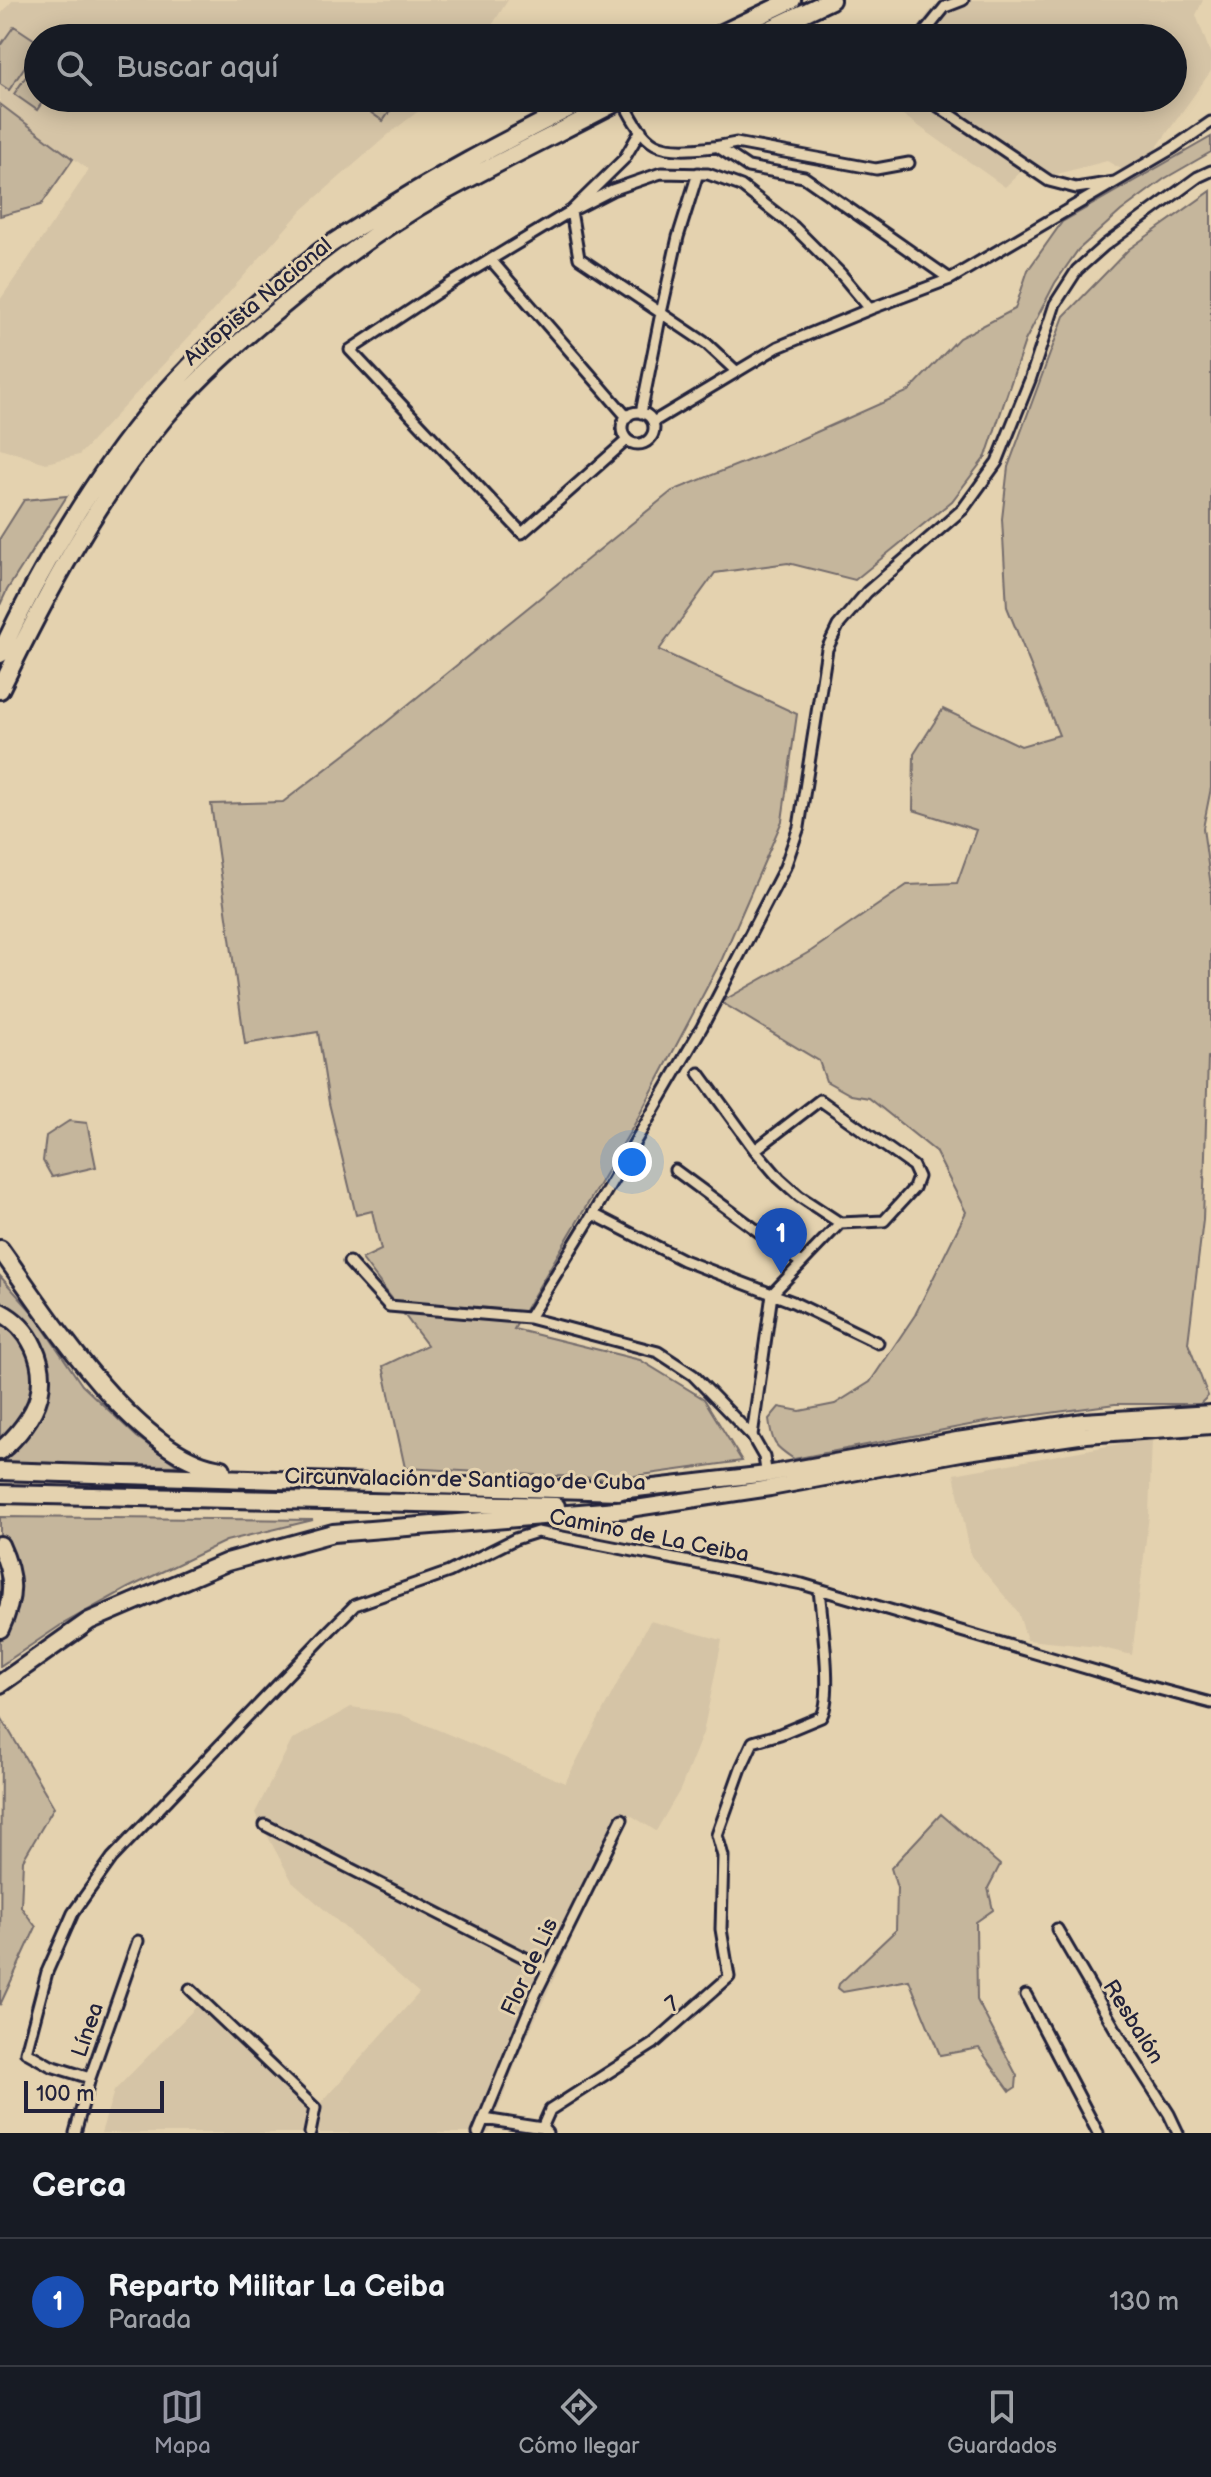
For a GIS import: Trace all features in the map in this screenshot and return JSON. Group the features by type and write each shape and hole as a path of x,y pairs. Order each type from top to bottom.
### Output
{"highway":[{"path":"741,24 792,0"},
{"path":"780,24 831,0"},
{"name":"Autopista Nacional","path":"0,654 29,593 96,486 153,408 217,339 322,250 416,189 562,112"},
{"name":"Autopista Nacional","path":"0,690 44,600 122,474 166,416 226,353 321,273 375,235 441,194 598,112"},
{"path":"0,1249 86,1367 135,1422 185,1458 209,1467 339,1482"},
{"path":"0,1312 25,1331 37,1352 41,1374 39,1395 32,1414 0,1451"},
{"name":"Circunvalación de Santiago de Cuba","path":"0,1494 629,1509 957,1440 1084,1421 1211,1413"},
{"name":"Circunvalación de Santiago de Cuba","path":"0,1471 619,1491 768,1481 1086,1435 1211,1426"},
{"path":"0,1684 89,1621 227,1562 333,1533 629,1509"},
{"path":"0,1545 13,1587 11,1603 0,1629"}],"street":[{"path":"931,24 945,7 963,0"},
{"path":"631,112 641,130 664,148 718,147 736,143 876,169 909,163"},
{"path":"947,112 1049,181 1076,188 1115,182"},
{"path":"653,422 778,347 950,279 1173,148 1211,122"},
{"path":"571,211 624,159 641,130"},
{"path":"718,147 748,167 804,177 950,279"},
{"path":"529,1318 709,1014 785,867 799,827 827,649 838,626 867,592 963,509 997,462 1030,380 1055,304 1077,270 1105,245 1198,177 1211,171"},
{"path":"627,440 522,533 350,350 450,284 571,211 612,190 661,173 698,173 741,186 794,227 841,274 870,309"},
{"path":"641,413 678,237 698,173"},
{"path":"571,211 579,258 707,344 737,372"},
{"path":"491,260 627,417"},
{"path":"641,413 650,418 653,433 647,441 637,444 627,440 623,431 627,417 641,413"},
{"path":"699,1073 755,1150 799,1196 840,1223 884,1221 914,1188 918,1177 913,1166 820,1100 755,1150"},
{"path":"675,1170 801,1263"},
{"path":"593,1214 683,1260 793,1302 878,1343"},
{"path":"752,1436 772,1294 840,1223"},
{"path":"349,1262 389,1306 529,1318 658,1352 693,1375 752,1436 764,1457 768,1481"},
{"path":"515,1539 537,1516"},
{"name":"Camino de La Ceiba","path":"90,2078 51,2066 26,2052 47,1972 73,1913 112,1858 355,1605 449,1572 515,1539 537,1532 819,1589 1211,1703"},
{"name":"7","path":"484,2119 544,2130 550,2110 653,2044 729,1977 721,1929 723,1856 717,1835 753,1742 821,1717 825,1712 827,1677 819,1589"},
{"name":"Flor de Lis","path":"478,2133 547,1969 622,1819"},
{"path":"265,1825 547,1969"},
{"name":"Resbalón","path":"1057,1929 1178,2133"},
{"name":"Línea","path":"75,2133 90,2078 138,1941"},
{"path":"190,1989 315,2108 310,2133"},
{"path":"1026,1995 1098,2133"}],"shaded area":[{"path":"13,0 508,0 493,24 24,24 24,112 417,112 302,210 79,455 46,463 0,448 0,300 89,170 0,104 0,15"},
{"path":"943,0 1203,0 1196,15 1211,55 1211,71 1187,105 1187,24 921,24"},
{"path":"14,26 24,33 24,68 9,90 0,84 0,46"},
{"path":"24,79 24,101 14,94"},
{"path":"0,104 73,159 41,205 0,216"},
{"path":"370,112 389,112 383,121"},
{"path":"899,112 1182,112 1150,157 1123,170 1107,161 1053,175 1031,162 1005,187"},
{"path":"1211,137 1211,152 1164,179 1121,211 1078,250 1055,283 1025,341 986,456 952,501 855,580 788,563 715,573 659,650 797,714 782,821 722,959 633,1127 514,1329 640,1360 704,1399 742,1461 613,1479 405,1468 383,1366 427,1345 362,1259 381,1250 372,1211 356,1215 329,1103 318,1032 245,1044 211,804 283,802 672,491 792,443 909,391 959,338 1015,309 1028,270 1062,222"},
{"path":"1211,191 1211,788 1203,828 1211,886 1211,1056 1208,1057 1203,1220 1188,1343 1208,1396 1200,1404 1115,1404 985,1422 794,1459 775,1443 769,1419 779,1407 800,1411 835,1404 870,1382 915,1315 966,1212 935,1151 869,1098 851,1095 826,1081 819,1061 721,1002 811,951 907,885 957,883 976,830 913,810 914,754 943,709 1021,746 1059,735 1007,607 1002,519 1008,467 1064,316 1129,249"},
{"path":"67,496 0,605 0,538 24,500"},
{"path":"69,1121 87,1123 96,1167 52,1177 43,1161 46,1136"},
{"path":"0,1276 33,1313 82,1385 137,1437 178,1466 0,1463"},
{"path":"1152,1438 1149,1515 1132,1655 1099,1647 1027,1640 1018,1612 971,1556 954,1474"},
{"path":"0,1517 313,1520 226,1541 128,1588 61,1625 0,1666"},
{"path":"650,1621 722,1640 703,1733 680,1790 656,1831 629,1814 522,2048 489,2133 101,2133 114,2091 201,2002 321,2103 419,1993 292,1881 255,1813 292,1740 351,1707 400,1714 565,1783"},
{"path":"1,1717 54,1807 23,1860 21,1907 36,1927 0,2005"},
{"path":"941,1814 1000,1865 988,1888 993,1910 976,1922 977,2000 1017,2076 1016,2087 1010,2091 979,2048 940,2055 909,1980 843,1992 838,1988 896,1930 897,1888 891,1868"}],"place":[{"name":"Reparto Militar La Ceiba","path":"781,1274"}]}
